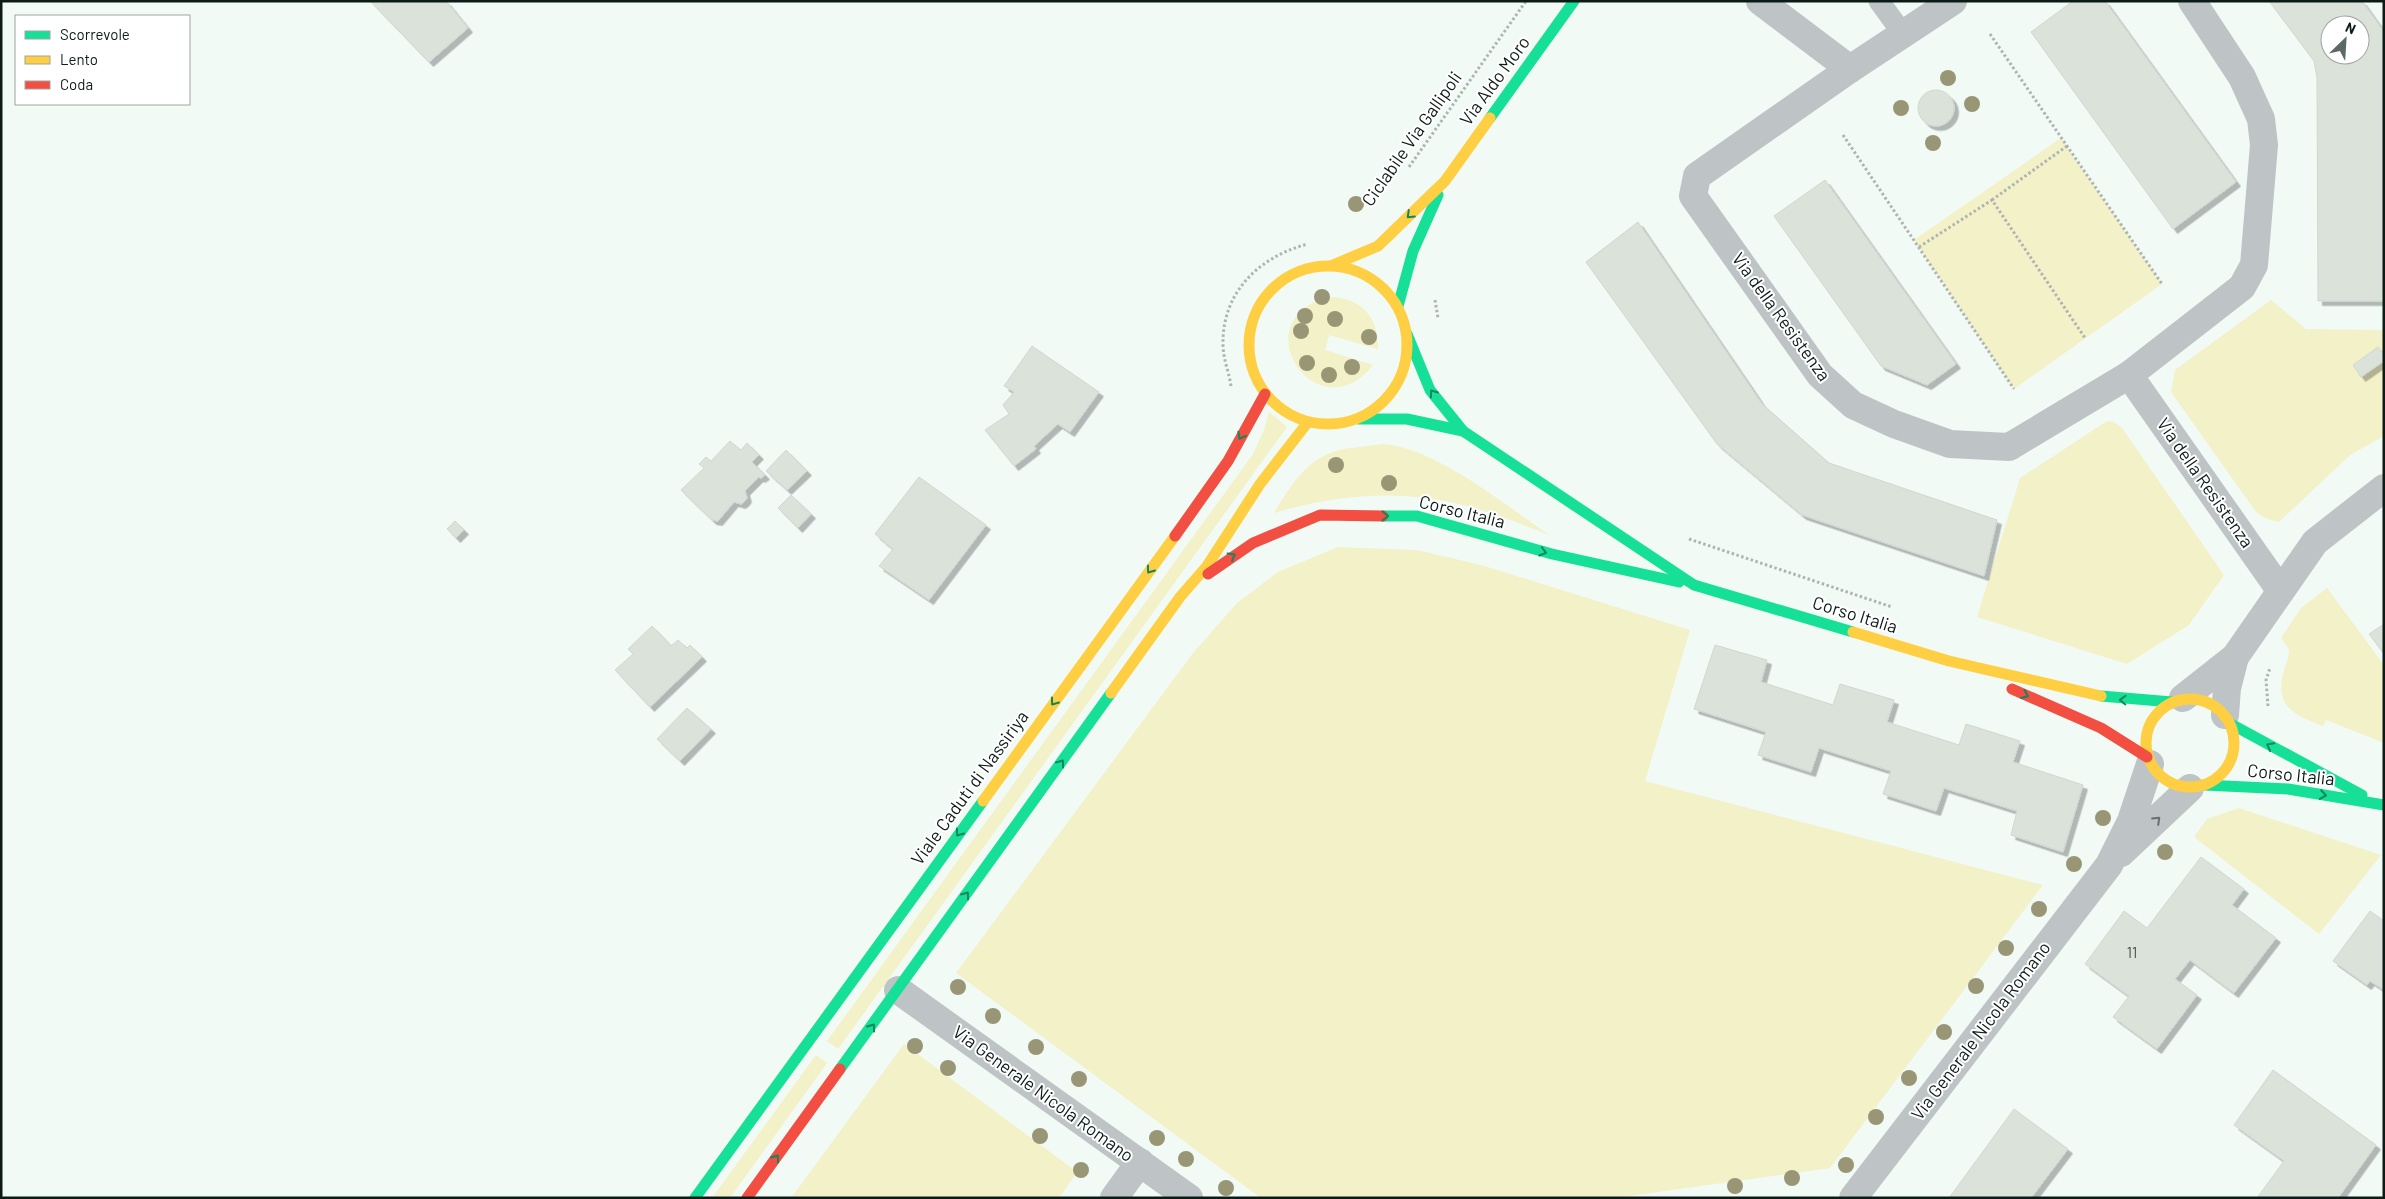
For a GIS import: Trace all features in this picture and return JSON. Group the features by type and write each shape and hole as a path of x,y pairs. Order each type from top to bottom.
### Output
{"main road":[{"name":"Via Aldo Moro","path":"1333,265 1378,246 1444,181 1574,1"},
{"name":"Via Aldo Moro","path":"1398,306 1413,251 1444,181"},
{"path":"1333,265 1358,271 1381,285 1398,306 1407,334 1406,360 1398,384 1381,405 1359,419 1334,424 1308,422 1284,411 1265,394 1252,371 1248,345 1252,320 1264,296 1283,278 1307,267 1333,265"},
{"name":"Corso Italia","path":"1407,334 1430,390 1463,431 1694,585"},
{"name":"Viale Caduti di Nassiriya","path":"695,1198 1197,505 1228,461 1265,394"},
{"name":"Corso Italia","path":"1359,419 1407,419 1463,431"},
{"path":"747,1198 1180,597 1206,566 1260,484 1308,422"},
{"name":"Corso Italia","path":"1180,597 1220,563 1253,544 1320,515 1417,516 1552,554 1694,585 1948,661 2112,699 2199,699 2214,705 2228,720 2379,804"},
{"name":"Corso Italia","path":"1948,661 2101,728 2149,761 2161,776 2174,785 2288,789 2379,804"},
{"path":"2149,761 2145,741 2148,725 2158,711 2177,700"},
{"name":"Corso Italia","path":"2197,786 2218,778 2228,767 2234,746 2228,720"}],"street":[{"path":"1760,1 1850,69 1953,1"},
{"name":"Via della Resistenza","path":"1850,69 1697,176 1693,196 1820,375 1853,405 1894,424 1950,444 2009,447 2130,375 2242,287 2254,265 2264,145 2261,119 2242,77 2192,1"},
{"name":"Via della Resistenza","path":"2130,375 2280,590"},
{"path":"2228,720 2227,688 2235,657 2280,590 2315,542 2384,488"},
{"path":"2177,700 2235,657"},
{"name":"Via Generale Nicola Romano","path":"1853,1198 2109,864 2131,821 2149,761"},
{"name":"Via Generale Nicola Romano","path":"2109,864 2197,786"},
{"name":"Via Generale Nicola Romano","path":"898,990 1189,1198"},
{"path":"1114,1198 1140,1162"}],"lane":[{"path":"1880,1 1903,34"}],"path":[{"name":"Ciclabile Via Gallipoli","path":"1408,169 1526,1"},
{"path":"1990,34 2162,284"},
{"path":"1843,135 2014,389"},
{"path":"1919,248 1992,200 2067,146"},
{"path":"1992,200 2085,338"},
{"path":"1232,391 1223,345 1225,324 1231,303 1241,285 1255,269 1285,251 1312,243"},
{"path":"1435,295 1440,324"},
{"path":"1682,537 1898,609"},
{"path":"2269,708 2266,680 2272,662"}],"shaded area":[{"path":"2061,138 2162,284 2014,389 1914,240"},
{"path":"1326,297 1349,300 1365,310 1375,327 1378,349 1329,335 1325,350 1373,365 1352,383 1331,387 1312,381 1297,367 1289,349 1290,329 1301,311"},
{"path":"2271,300 2306,329 2384,330 2384,436 2350,455 2279,522 2267,519 2256,512 2171,392 2175,370"},
{"path":"1269,412 1287,427 838,1049 827,1041 1253,454 1264,430"},
{"path":"2107,421 2114,422 2122,428 2224,575 2189,625 2127,664 1977,617 2020,478"},
{"path":"1383,444 1404,448 1447,467 1470,480 1550,535 1471,507 1435,499 1412,497 1366,496 1343,498 1274,513 1294,482 1321,458 1332,452 1344,449"},
{"path":"1338,547 1417,550 1481,565 1690,630 1645,781 2043,885 1830,1168 1615,1198 1261,1198 956,973 1193,653 1237,603 1278,572"},
{"path":"2327,588 2384,665 2384,743 2326,720 2323,726 2312,722 2294,712 2283,699 2281,691 2282,680 2289,653 2281,638 2301,608"},
{"path":"2239,808 2381,855 2319,934 2194,837 2207,819"},
{"path":"904,1044 1077,1172 1059,1198 791,1198"},
{"path":"816,1055 827,1063 730,1198 712,1198"}],"building":[{"path":"370,1 446,1 468,28 429,62"},
{"path":"2073,1 2105,1 2236,182 2173,229 2031,32"},
{"path":"2269,1 2362,1 2384,32 2384,301 2318,301 2317,78 2314,61"},
{"path":"1936,90 1949,95 1954,108 1949,121 1936,126 1923,121 1918,108 1923,95"},
{"path":"1825,180 1956,364 1927,385 1881,366 1774,216"},
{"path":"1638,222 1762,404 1829,463 1997,520 1984,576 1802,515 1717,444 1586,262"},
{"path":"1032,346 1099,392 1070,432 1058,424 1034,446 1036,449 1014,466 985,430 1009,414 1003,405 1014,392 1004,386"},
{"path":"2378,347 2384,355 2384,361 2361,377 2353,365"},
{"path":"730,441 741,450 747,443 759,455 752,462 765,475 761,478 759,477 745,491 747,498 744,502 741,504 734,502 718,521 712,520 681,490 704,468 699,464 706,457 711,461"},
{"path":"786,450 807,471 787,490 766,471"},
{"path":"919,477 986,525 929,600 879,566 893,549 875,534"},
{"path":"791,495 811,514 798,528 778,508"},
{"path":"455,521 464,530 456,538 447,529"},
{"path":"2384,624 2384,654 2369,634"},
{"path":"652,626 671,646 678,640 687,648 690,645 702,657 650,707 615,670 633,654 628,649"},
{"path":"1715,645 1767,660 1761,682 1833,705 1840,684 1894,700 1887,722 1959,745 1966,724 2020,741 2013,762 2083,785 2063,852 2011,835 2017,811 1944,788 1936,811 1883,794 1891,771 1819,748 1811,772 1758,755 1766,732 1694,709"},
{"path":"687,708 711,729 680,761 657,739"},
{"path":"2201,857 2244,889 2232,905 2276,938 2234,993 2190,960 2175,979 2197,995 2157,1049 2113,1017 2129,996 2085,964 2124,911 2147,928"},
{"path":"2370,911 2384,921 2384,990 2370,981 2367,985 2333,961"},
{"path":"2273,1070 2376,1145 2338,1198 2257,1198 2284,1161 2234,1125"},
{"path":"2014,1109 2068,1149 2031,1198 1949,1198"}],"traffic: fast":[{"path":"1490,118 1574,1"},
{"path":"1398,306 1413,251 1438,195"},
{"path":"1407,334 1430,390 1463,431 1694,585 1853,632"},
{"path":"1359,419 1407,419 1463,431"},
{"path":"1383,516 1417,516 1552,554 1679,582"},
{"path":"840,1069 1111,693"},
{"path":"2101,696 2172,702"},
{"path":"2231,724 2362,795"},
{"path":"2204,785 2288,789 2384,805"},
{"path":"695,1198 983,801"}],"traffic: slow":[{"path":"1333,265 1378,246 1445,181 1490,118"},
{"path":"1336,266 1351,269 1365,275 1384,289 1394,301 1404,322 1407,345 1404,368 1394,389 1384,401 1372,411 1351,421 1336,424 1320,424 1305,421 1284,411 1262,389 1250,360 1249,337 1252,322 1262,301 1284,279 1313,267 1336,266"},
{"path":"1111,693 1180,597 1207,566 1260,484 1308,422"},
{"path":"983,801 1175,536"},
{"path":"1853,632 1949,661 2101,696"},
{"path":"2181,699 2199,699 2215,706 2227,718 2234,734 2234,743 2234,752 2227,768 2215,780 2199,787 2181,787 2165,780 2153,768 2146,752 2146,734 2153,718 2165,706 2181,699"}],"traffic: jam":[{"path":"1175,536 1228,461 1265,394"},
{"path":"1208,574 1253,543 1320,515 1383,516"},
{"path":"2012,689 2101,728 2147,757"},
{"path":"747,1198 840,1069"}]}
